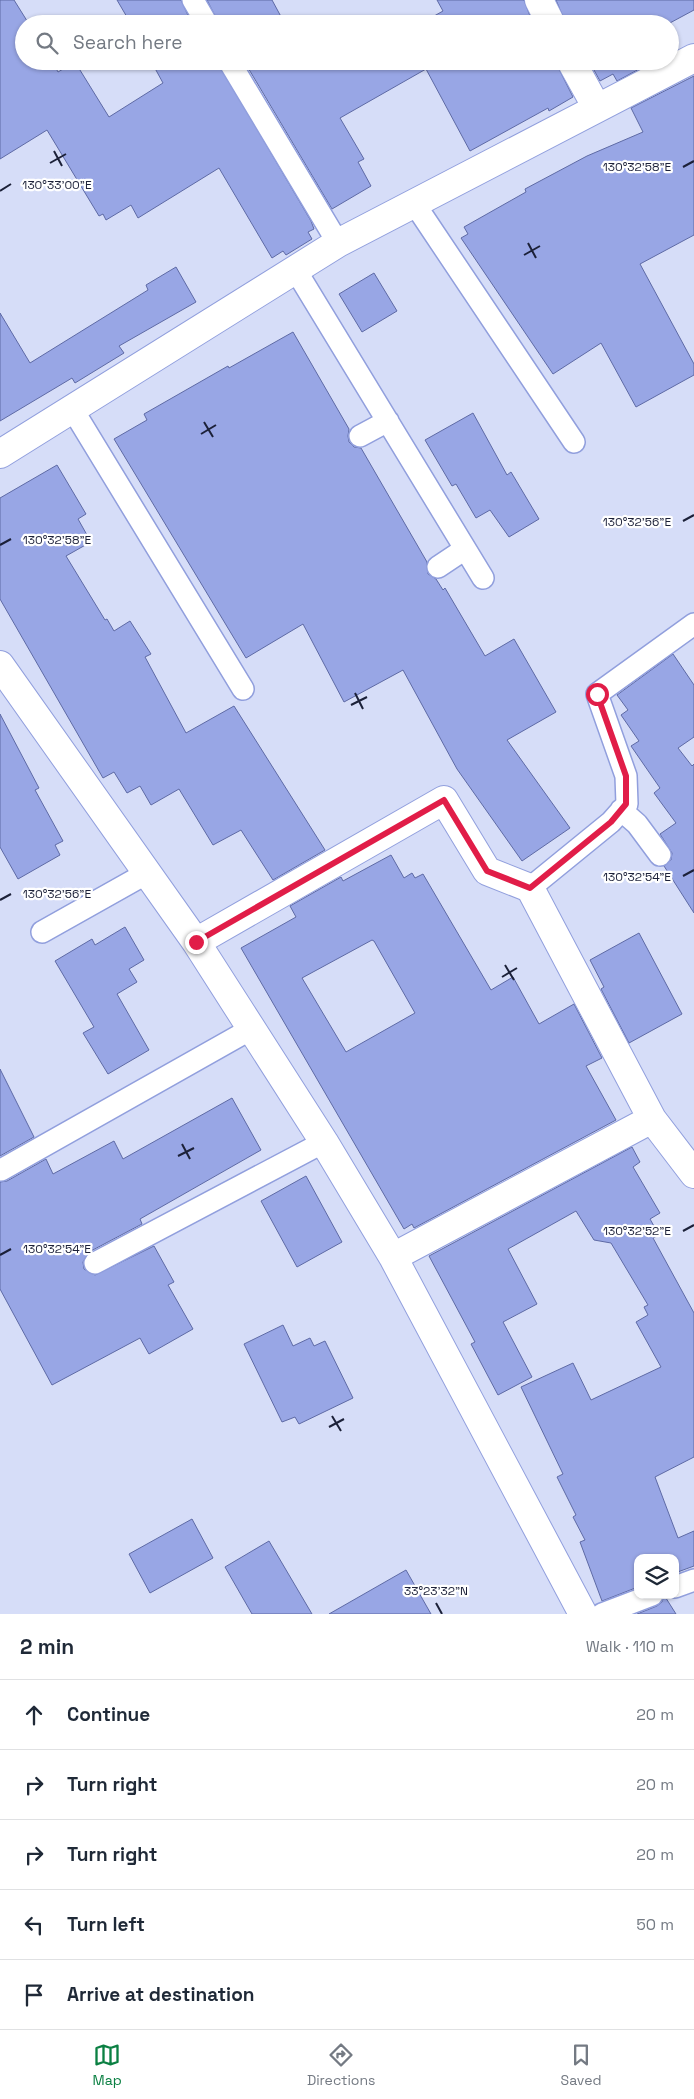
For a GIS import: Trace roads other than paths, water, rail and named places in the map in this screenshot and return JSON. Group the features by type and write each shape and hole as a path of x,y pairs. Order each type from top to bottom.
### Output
{"street":[{"path":"539,0 546,15"},
{"path":"679,66 694,58"},
{"path":"576,70 596,108"},
{"path":"0,454 338,243 670,70"},
{"path":"0,665 196,942 253,1028 324,1142 393,1257 583,1614"},
{"path":"196,942 444,800 487,871 530,888 652,1118 694,1174"},
{"path":"393,1257 652,1118"}],"lane":[{"path":"193,0 202,15"},
{"path":"234,70 338,243"},
{"path":"414,203 574,442"},
{"path":"295,270 483,578"},
{"path":"73,410 243,689"},
{"path":"360,436 388,421"},
{"path":"438,567 465,549"},
{"path":"530,888 611,822 626,804 626,776 597,694 694,624"},
{"path":"621,810 637,824 660,855"},
{"path":"42,932 147,873"},
{"path":"1,1170 253,1028"},
{"path":"95,1263 324,1142"},
{"path":"679,1586 694,1580"},
{"path":"602,1614 641,1599"}]}
